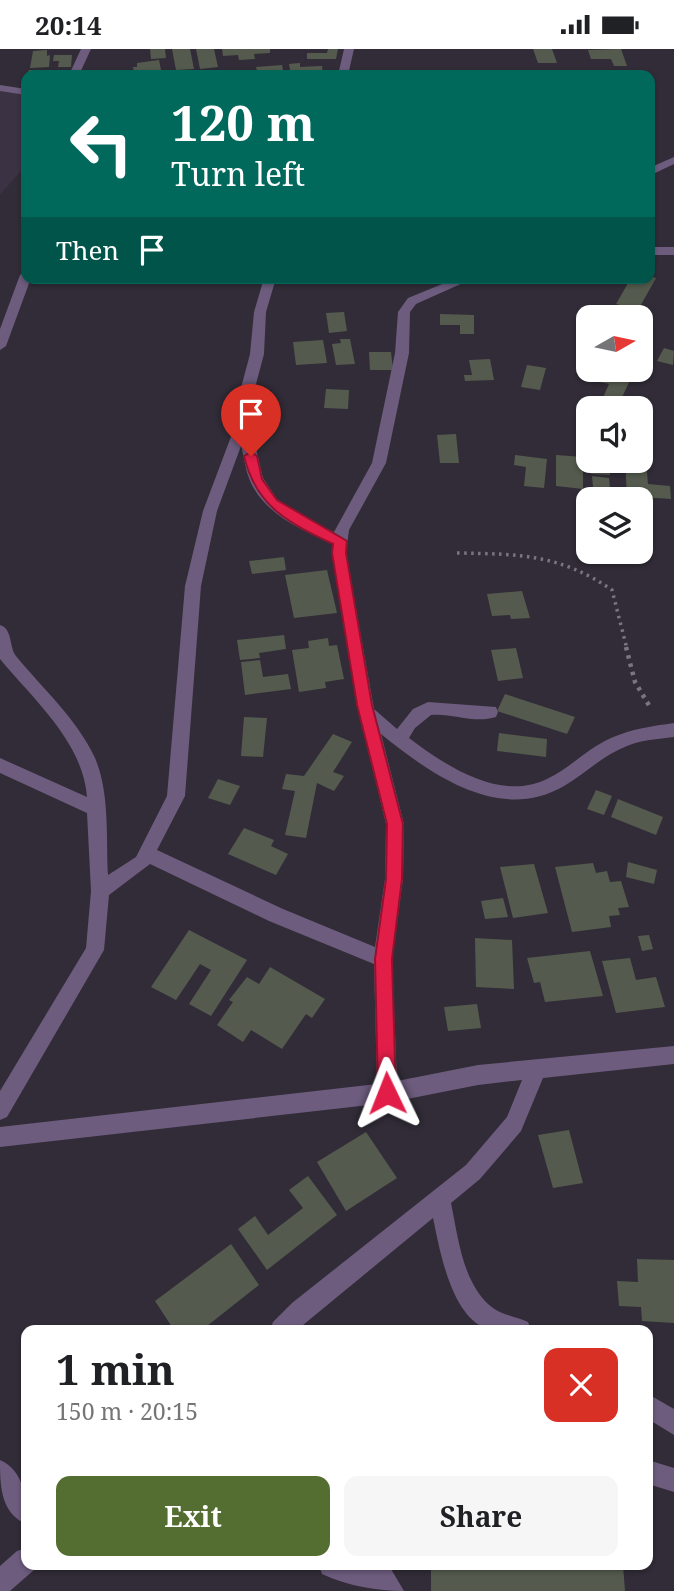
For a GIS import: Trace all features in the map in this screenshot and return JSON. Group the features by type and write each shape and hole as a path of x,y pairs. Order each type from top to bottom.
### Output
{"street":[{"path":"76,70 86,49"},
{"path":"344,70 349,49"},
{"path":"0,88 21,91"},
{"path":"655,170 674,160"},
{"path":"655,251 674,251"},
{"path":"0,346 23,284"},
{"path":"268,284 260,312 257,354 245,400 245,432 256,479 272,503 309,527 341,541"},
{"path":"387,1093 383,959 394,879 395,824 367,712 339,553 342,530 353,505 379,463 402,353 404,312 412,301 453,284"},
{"path":"100,891 142,862 176,796 193,586 210,511 245,418"},
{"path":"0,631 6,655 57,715 87,760 95,792 100,891 95,950 0,1110"},
{"path":"398,741 406,727 428,708 463,713 490,712"},
{"path":"367,712 398,741 461,779 494,793 517,795 547,788 612,744 645,734 674,730"},
{"path":"0,765 95,809"},
{"path":"147,854 276,915 383,959"},
{"path":"0,1137 387,1093 478,1075 674,1055"},
{"path":"286,1325 472,1172 514,1124 537,1069"},
{"path":"439,1198 453,1257 470,1301 483,1315 508,1325"},
{"path":"653,1409 674,1423"},
{"path":"0,1472 21,1504"},
{"path":"653,1474 674,1480"},
{"path":"0,1583 21,1564"},
{"path":"346,1570 382,1578 392,1591"}],"path":[{"path":"457,553 534,555 573,564 612,590 635,683 648,705 656,712"}],"shaded area":[{"path":"0,89 21,92 21,171 0,195"}],"building":[{"path":"150,49 165,49 166,58 151,59"},
{"path":"172,49 190,49 194,69 176,70"},
{"path":"196,49 214,49 218,67 200,69"},
{"path":"222,49 270,49 270,53 254,54 255,59 239,60 238,55 223,56"},
{"path":"328,49 338,49 336,59 307,59 307,53 327,53"},
{"path":"533,49 552,49 557,63 538,63"},
{"path":"621,49 627,66 614,66 611,59 591,59 588,50"},
{"path":"47,50 47,56 50,55 49,67 30,68 33,51"},
{"path":"54,55 72,55 71,67 58,67 59,61 53,61"},
{"path":"159,60 161,70 134,70 137,63"},
{"path":"300,63 300,67 322,66 322,70 290,70 289,64"},
{"path":"282,65 283,70 257,70 256,67"},
{"path":"628,284 653,284 641,305 616,304"},
{"path":"344,312 347,331 329,333 326,313"},
{"path":"440,314 474,315 474,334 460,334 460,325 440,325"},
{"path":"340,339 350,339 355,364 336,365 332,344 341,343"},
{"path":"323,340 327,363 296,365 293,342"},
{"path":"664,348 674,351 673,365 657,361"},
{"path":"369,352 391,352 393,370 370,370"},
{"path":"490,359 494,380 465,381 464,375 472,375 469,360"},
{"path":"527,365 546,368 540,390 521,387"},
{"path":"600,382 629,382 623,396 604,396 609,384"},
{"path":"326,389 349,390 348,409 324,408"},
{"path":"456,434 459,463 440,463 437,435"},
{"path":"515,455 547,459 544,488 524,486 526,467 514,465"},
{"path":"556,455 576,456 576,473 583,473 583,487 556,486"},
{"path":"626,473 647,473 648,484 670,486 671,499 653,498 653,487 626,487"},
{"path":"592,476 609,478 610,487 593,487"},
{"path":"284,557 286,570 252,574 249,561"},
{"path":"327,570 337,613 294,618 285,575"},
{"path":"522,591 530,618 492,616 487,594"},
{"path":"284,635 286,649 259,653 260,658 240,660 237,640"},
{"path":"328,638 329,646 337,645 344,679 325,682 326,688 299,692 292,650 309,648 308,641"},
{"path":"516,648 523,678 498,681 491,650"},
{"path":"260,660 263,677 288,674 291,689 245,695 241,662"},
{"path":"505,694 575,717 567,734 497,711"},
{"path":"244,717 267,718 263,757 241,756"},
{"path":"499,733 547,739 546,757 497,751"},
{"path":"333,734 352,742 333,772 344,776 334,791 317,783 306,838 285,835 295,791 282,789 286,774 304,776"},
{"path":"218,779 240,786 230,805 208,798"},
{"path":"596,790 612,796 604,815 587,809"},
{"path":"618,799 663,817 656,835 611,817"},
{"path":"244,828 274,840 271,846 288,854 276,875 228,854"},
{"path":"628,862 657,870 654,884 626,877"},
{"path":"593,863 596,873 607,871 610,882 621,881 629,907 618,908 620,915 609,916 611,927 572,932 555,867"},
{"path":"534,864 548,913 513,918 500,867"},
{"path":"503,898 508,917 485,919 481,901"},
{"path":"189,930 247,960 211,1016 189,1004 211,970 200,964 176,1000 151,987"},
{"path":"649,935 653,949 642,951 638,936"},
{"path":"475,938 512,940 514,989 476,987"},
{"path":"590,951 603,996 545,1002 540,982 534,983 527,958"},
{"path":"630,958 636,980 656,977 665,1007 616,1013 602,961"},
{"path":"270,967 325,999 312,1018 306,1014 282,1049 251,1030 243,1042 217,1025 233,1002 229,1000 247,977 259,984"},
{"path":"477,1004 481,1028 448,1031 444,1007"},
{"path":"569,1130 583,1183 553,1188 538,1135"},
{"path":"366,1132 397,1178 346,1211 317,1162"},
{"path":"308,1176 337,1215 267,1270 238,1229 255,1216 268,1235 303,1208 289,1190"},
{"path":"231,1244 259,1285 208,1325 171,1325 155,1301"},
{"path":"637,1259 674,1260 674,1323 642,1321 641,1307 619,1306 617,1281 638,1282"},
{"path":"431,1570 623,1570 625,1591 431,1591"}],"route":[{"path":"251,456 256,479 272,503 309,527 341,541 339,553 365,705 395,824 394,879 383,959 387,1093"}]}
